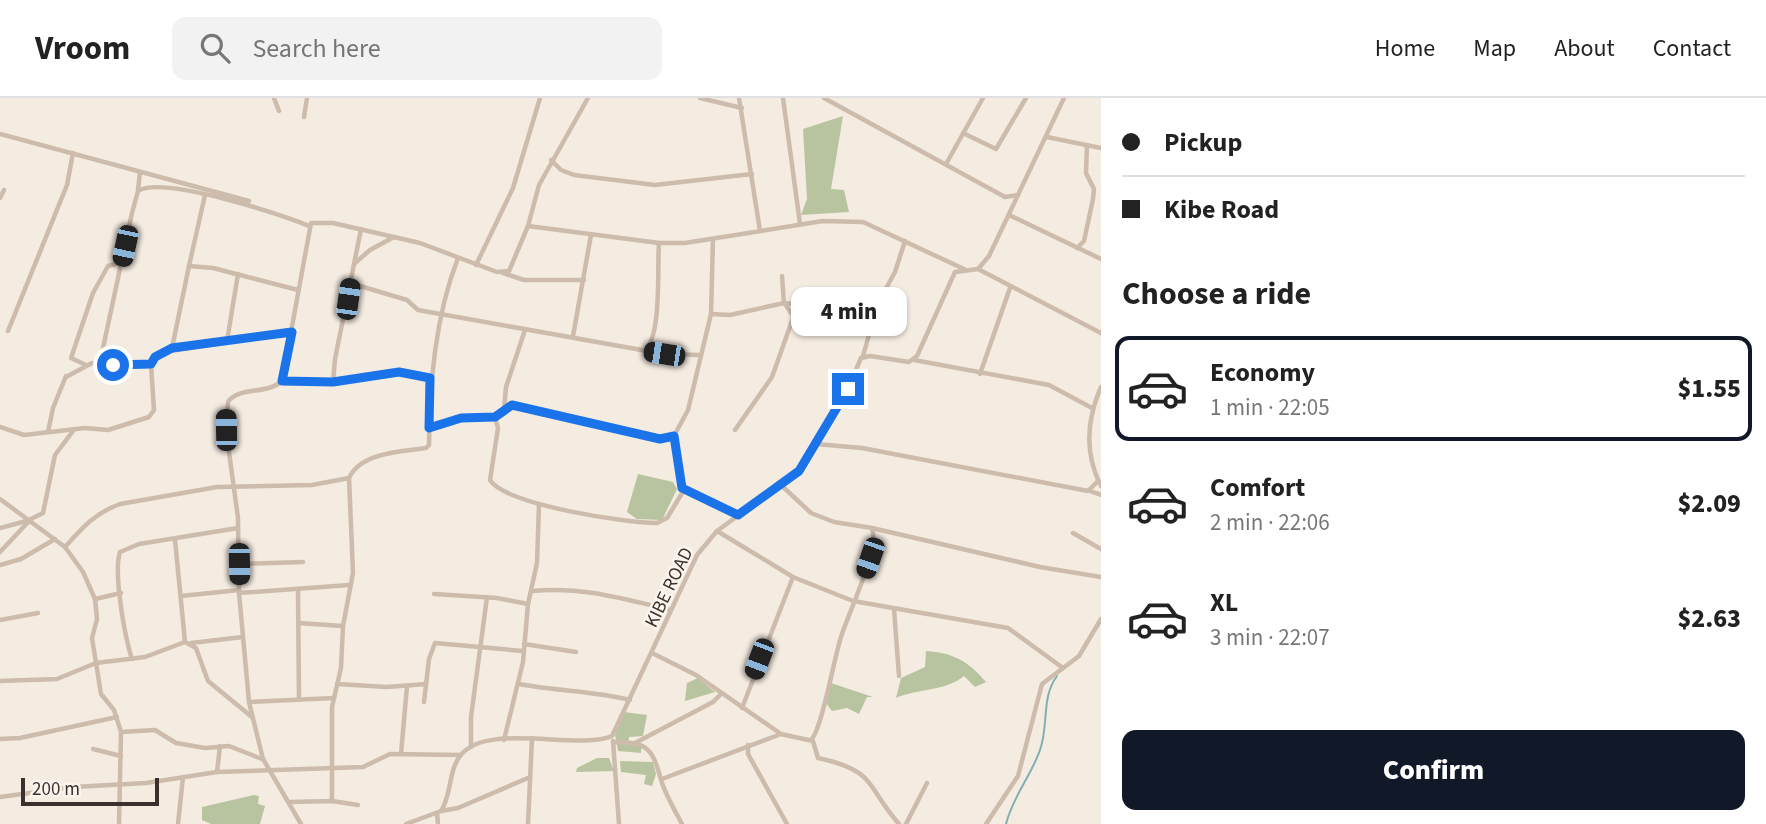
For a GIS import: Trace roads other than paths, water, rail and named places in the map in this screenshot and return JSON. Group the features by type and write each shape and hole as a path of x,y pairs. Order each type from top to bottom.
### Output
{"street":[{"path":"275,98 279,111"},
{"path":"304,117 307,98"},
{"path":"476,265 513,188 540,98"},
{"path":"503,273 513,265 539,186 551,160 588,98"},
{"path":"699,98 742,108"},
{"path":"739,98 760,230"},
{"path":"783,98 800,224"},
{"path":"824,98 1005,197 1018,195"},
{"path":"946,164 983,98"},
{"path":"963,133 996,149 1026,98"},
{"path":"978,269 989,256 1065,98"},
{"path":"0,134 249,201"},
{"path":"1047,137 1101,148"},
{"path":"1077,248 1084,242 1094,189 1086,173 1087,145"},
{"path":"8,331 67,185 73,153"},
{"path":"551,160 561,170 574,175 655,185 752,174"},
{"path":"100,362 140,172"},
{"path":"161,177 175,188"},
{"path":"138,191 151,184 175,188 272,212 309,226 320,221 361,229 436,248 524,281 584,280"},
{"path":"1094,189 1101,190"},
{"path":"0,198 4,190"},
{"path":"172,348 205,195"},
{"path":"1009,215 1101,259"},
{"path":"528,226 659,243 713,239 800,224 863,222 965,269 978,269 1101,333"},
{"path":"282,381 309,226"},
{"path":"333,382 361,229"},
{"path":"573,336 591,235"},
{"path":"354,263 370,250 394,237"},
{"path":"495,417 498,428 490,480 503,493 540,504 657,523 667,518 684,490 674,436 688,410 711,314 713,239"},
{"name":"KIBE ROAD","path":"613,739 697,555 717,531 799,471 844,398 863,356 873,314 895,272 905,241"},
{"path":"645,350 652,343 655,326 659,243"},
{"path":"332,801 334,698 349,585 353,573 349,478 354,466 365,460 426,448 429,445 430,378 443,313 458,258"},
{"path":"86,365 71,358 88,304 108,266 121,262"},
{"path":"189,266 238,274 298,290"},
{"path":"914,360 953,275 965,269"},
{"path":"227,341 238,274"},
{"path":"782,276 784,303 793,314"},
{"path":"350,283 407,300 418,310 645,350 700,355"},
{"path":"980,374 1010,288"},
{"path":"709,321 720,316 784,303 855,308 873,314"},
{"path":"735,429 772,377 798,304"},
{"path":"711,314 720,316"},
{"path":"504,410 506,387 525,330"},
{"path":"0,427 24,435 108,430 152,415 151,364 155,357 172,348 292,332"},
{"path":"863,356 914,360 1049,385 1093,406 1101,407"},
{"path":"48,432 53,408 67,375 86,365 100,362 151,364"},
{"path":"301,824 263,759 249,702 239,592 238,528 226,430 228,402 235,395 268,389 282,381 333,382 399,372 430,378"},
{"path":"1090,491 1100,483 1089,436 1093,406 1101,387"},
{"path":"429,428 461,418 495,417 504,410 519,405 660,439 674,436"},
{"path":"0,528 43,513 55,456 74,430"},
{"path":"816,443 862,448 1101,495"},
{"path":"65,547 89,520 103,510 140,500 233,485 313,485 349,478"},
{"path":"781,485 819,517 1040,567 1101,577"},
{"path":"684,490 738,515"},
{"path":"0,499 65,547 83,572 94,599 97,619 92,638 102,698 117,717 121,732 119,824"},
{"path":"504,740 519,684 528,604 538,549 540,504"},
{"path":"0,552 30,519"},
{"path":"132,659 125,637 120,552 139,544 227,532 238,528"},
{"path":"810,740 820,725 829,676 874,536 872,528"},
{"path":"717,531 793,577 853,601 1009,628 1063,668"},
{"path":"874,536 882,531"},
{"path":"227,532 238,539"},
{"path":"1073,533 1101,549"},
{"path":"0,565 21,559 55,539"},
{"path":"175,540 188,643 199,654 208,681 252,717"},
{"path":"239,564 303,562"},
{"path":"742,708 793,577"},
{"path":"181,596 349,585"},
{"path":"532,591 561,588 591,591 671,610"},
{"path":"298,590 299,700"},
{"path":"94,599 121,593"},
{"path":"434,594 486,597 528,604"},
{"path":"471,747 471,718 486,597"},
{"path":"894,609 900,676"},
{"path":"0,620 38,613"},
{"path":"986,824 1018,776 1042,684 1079,656 1101,619"},
{"path":"298,623 343,626"},
{"path":"0,681 57,679 96,663 132,659 188,643 243,637"},
{"path":"524,641 576,652"},
{"path":"424,702 435,643 523,651"},
{"path":"652,653 696,674 781,734 816,743 816,757 850,767 867,778 899,824"},
{"path":"337,684 426,684"},
{"path":"519,684 559,691 607,694 630,700"},
{"path":"401,754 407,686"},
{"path":"635,743 713,702 721,694"},
{"path":"249,702 334,698"},
{"path":"732,701 744,699"},
{"path":"0,739 20,738 117,717"},
{"path":"770,737 772,728"},
{"path":"121,732 151,730 176,743 205,748 220,746 241,750 263,759"},
{"path":"662,779 748,744 781,734"},
{"path":"527,824 532,738"},
{"path":"438,824 439,812 461,755 471,747 504,740 532,738 613,739 635,743 653,754 682,824"},
{"path":"613,739 619,824"},
{"path":"748,744 747,752 788,824"},
{"path":"217,772 220,746"},
{"path":"93,750 121,756"},
{"path":"0,797 217,772 370,766 385,754 461,755"},
{"path":"178,824 183,777"},
{"path":"406,824 463,806 528,778"},
{"path":"906,824 927,783"},
{"path":"290,802 332,801 358,805"}],"waterway":[{"path":"1006,824 1040,750 1049,693 1057,676"}]}
